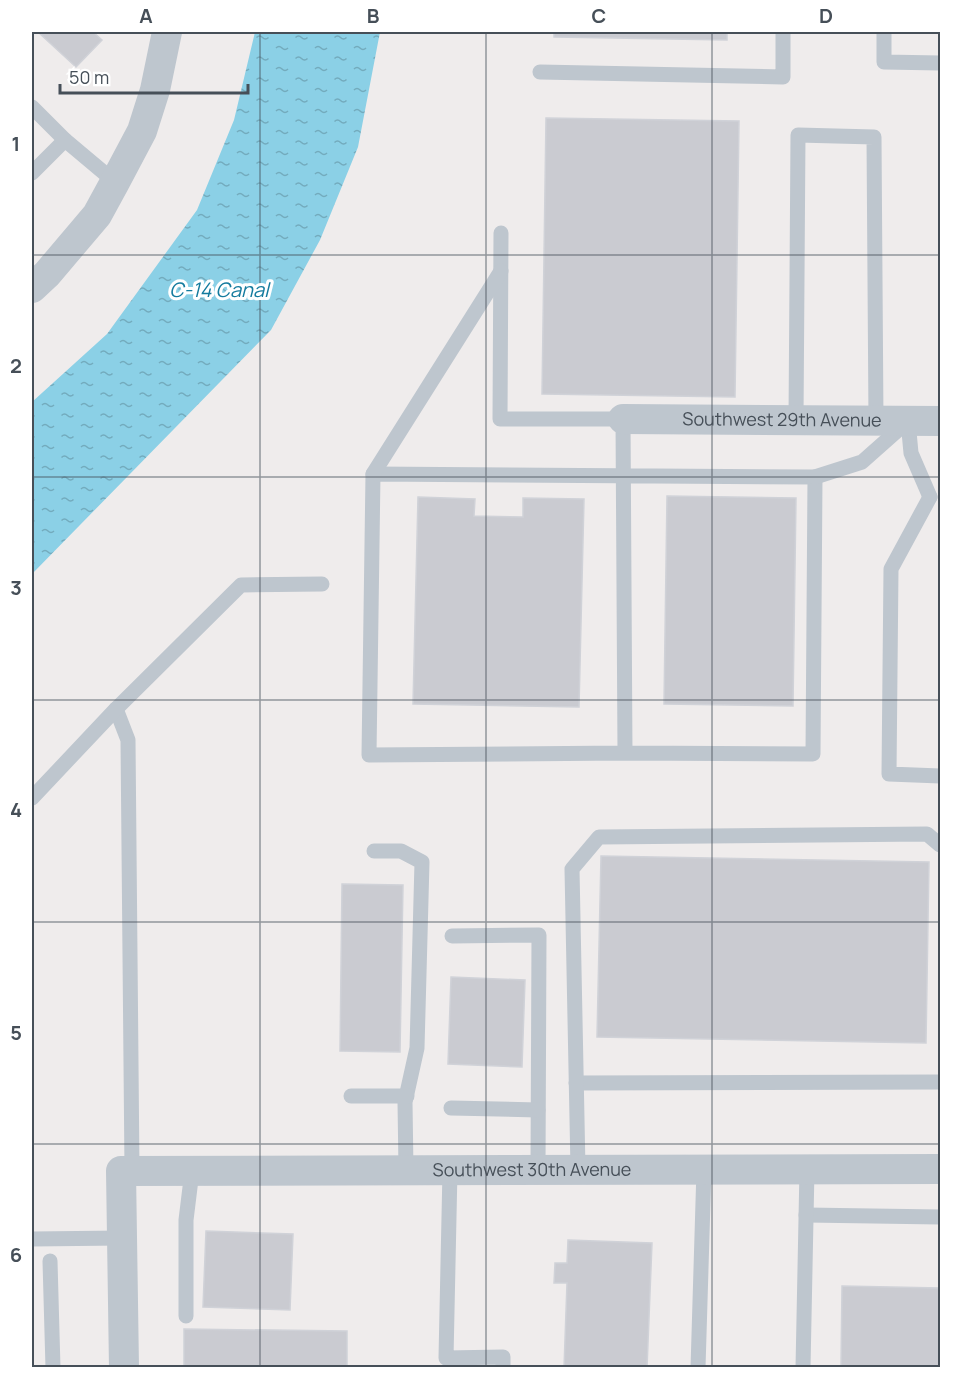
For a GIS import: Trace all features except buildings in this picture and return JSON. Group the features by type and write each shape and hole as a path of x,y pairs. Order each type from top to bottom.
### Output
{"street":[{"path":"32,288 47,274 97,215 142,131 156,90 167,32"},
{"name":"Southwest 29th Avenue","path":"623,419 940,421"},
{"name":"Southwest 30th Avenue","path":"126,1172 940,1169"},
{"path":"124,1368 122,1238 126,1172"}],"lane":[{"path":"540,72 783,77 783,32"},
{"path":"884,32 884,62 940,63"},
{"path":"32,107 64,140 115,182"},
{"path":"796,420 798,135 874,137 876,421"},
{"path":"32,173 64,140"},
{"path":"501,233 500,419 623,419 625,753"},
{"path":"501,271 374,474 369,755 813,754 815,477"},
{"path":"374,474 815,477 862,462 908,421"},
{"path":"908,421 911,453 935,497 891,569 890,774 940,776"},
{"path":"32,798 116,709 241,585 322,584"},
{"path":"116,709 128,740 126,1172"},
{"path":"578,1169 572,869 599,837 927,834 940,844"},
{"path":"374,851 401,851 422,862 417,1048 407,1096 406,1170"},
{"path":"452,936 539,935 538,1170"},
{"path":"576,1083 940,1082"},
{"path":"351,1096 407,1096"},
{"path":"451,1108 538,1110"},
{"path":"698,1368 704,1169"},
{"path":"803,1368 807,1169"},
{"path":"450,1170 446,1358 503,1357 503,1368"},
{"path":"186,1316 186,1220 192,1171"},
{"path":"806,1215 940,1217"},
{"path":"32,1239 122,1238"},
{"path":"50,1261 53,1368"}],"water":[{"name":"C-14 Canal","path":"255,32 380,32 358,147 320,240 271,330 32,574 32,402 107,334 197,210 234,120"}]}
